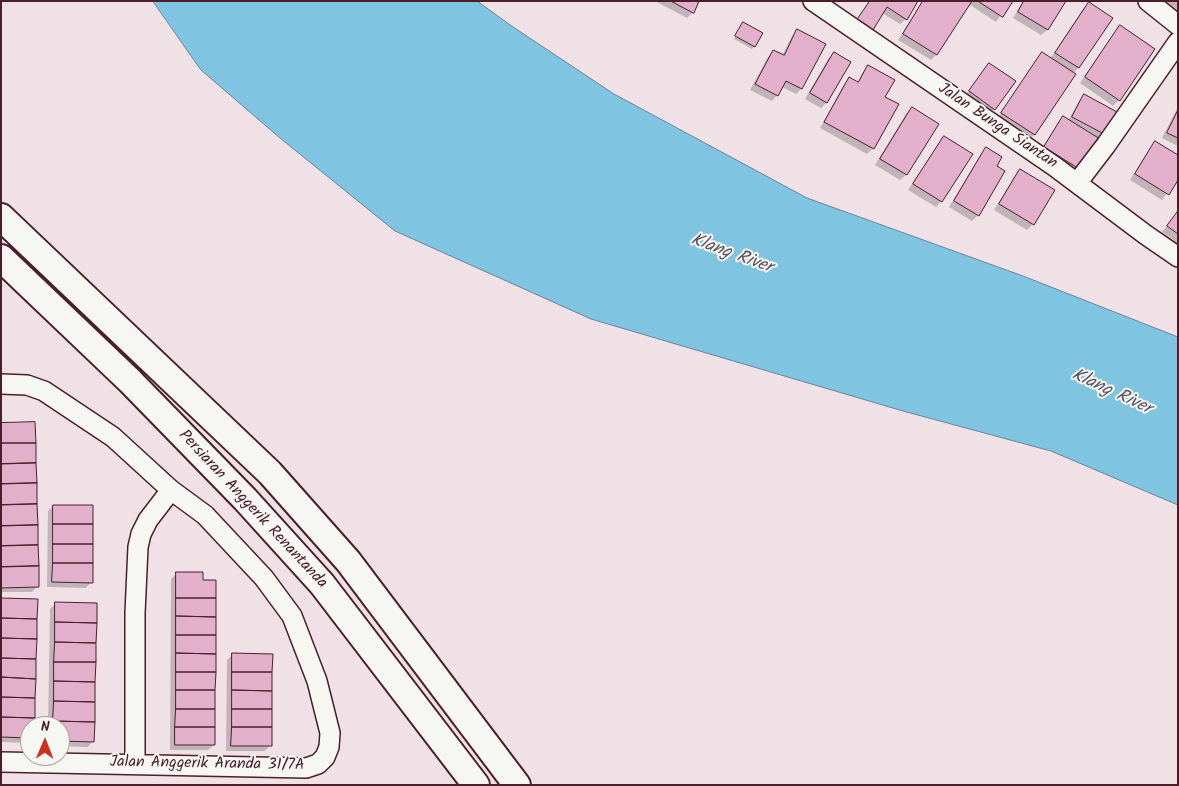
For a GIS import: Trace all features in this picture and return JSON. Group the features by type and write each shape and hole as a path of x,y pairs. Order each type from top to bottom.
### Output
{"main road":[{"path":"1,217 270,472 348,561 517,785"},
{"name":"Persiaran Anggerik Renantanda","path":"1,258 130,381 245,499 322,584 476,785"},
{"path":"245,499 270,472"}],"street":[{"name":"Jalan Bunga Siantan","path":"813,1 1077,183 1146,235 1178,256"},
{"path":"1148,1 1178,25"},
{"path":"1077,183 1178,42"},
{"name":"Jalan Anggerik Aranda 31/7A","path":"1,384 27,386 44,391 65,404 113,436 171,490 205,515 264,578 292,616 317,681 330,733 329,747 325,757 318,764 306,768 1,762"},
{"path":"135,764 135,613 138,547 148,520 171,490"}],"water":[{"name":"Klang River","path":"153,1 477,1 614,94 807,198 1023,276 1178,337 1178,505 1051,451 903,411 591,319 395,231 280,138 201,70"}],"building":[{"path":"671,1 699,1 694,13"},
{"path":"870,1 918,1 907,20 887,7 873,30 857,20"},
{"path":"923,1 972,1 937,55 903,34"},
{"path":"978,1 1013,1 1003,17"},
{"path":"1024,1 1066,1 1048,30 1018,12"},
{"path":"1089,2 1113,18 1079,68 1055,53"},
{"path":"743,22 763,33 755,47 735,36"},
{"path":"1120,25 1155,49 1120,101 1085,77"},
{"path":"797,29 826,44 802,89 786,81 778,96 755,84 773,50 784,55"},
{"path":"834,52 851,62 827,103 810,93"},
{"path":"1042,52 1076,74 1035,135 1001,113"},
{"path":"989,63 1016,81 995,110 969,91"},
{"path":"868,65 895,80 885,97 899,104 874,149 824,122 849,77 858,82"},
{"path":"1084,94 1119,113 1106,135 1072,117"},
{"path":"912,107 939,124 907,175 880,159"},
{"path":"1178,110 1178,138 1167,133"},
{"path":"1063,116 1100,139 1081,170 1044,147"},
{"path":"944,136 973,154 942,202 913,184"},
{"path":"1155,141 1178,155 1178,180 1169,195 1135,174"},
{"path":"986,147 1002,157 997,166 1005,171 979,216 954,201"},
{"path":"1020,169 1055,190 1034,225 999,204"},
{"path":"1178,211 1178,234 1167,226"},
{"path":"35,422 36,443 1,443 1,423"},
{"path":"1,443 36,443 36,463 1,464"},
{"path":"36,463 37,483 1,484 1,464"},
{"path":"37,483 37,504 1,505 1,484"},
{"path":"37,504 38,525 1,526 1,505"},
{"path":"53,505 93,505 93,524 53,524"},
{"path":"53,524 93,524 93,544 53,544"},
{"path":"38,525 38,545 1,546 1,526"},
{"path":"53,544 93,544 93,563 53,563"},
{"path":"38,545 39,566 1,567 1,546"},
{"path":"53,563 93,563 93,583 52,582"},
{"path":"39,566 39,587 1,588 1,567"},
{"path":"176,572 203,572 203,580 216,580 216,598 176,598"},
{"path":"1,598 38,599 37,619 1,618"},
{"path":"176,598 216,598 216,617 176,616"},
{"path":"55,602 97,603 97,623 55,622"},
{"path":"176,616 216,617 216,635 176,635"},
{"path":"1,618 37,619 37,639 1,638"},
{"path":"55,622 97,623 96,643 55,642"},
{"path":"176,635 216,635 216,654 176,653"},
{"path":"1,638 37,639 36,659 1,658"},
{"path":"55,642 96,643 96,662 54,662"},
{"path":"176,653 216,654 216,672 176,672"},
{"path":"232,653 273,654 272,672 232,672"},
{"path":"1,658 36,659 36,679 1,677"},
{"path":"54,662 96,662 95,682 54,681"},
{"path":"176,672 216,672 215,690 176,690"},
{"path":"232,672 272,672 272,691 232,690"},
{"path":"1,677 36,679 35,698 1,697"},
{"path":"54,681 95,682 95,702 54,701"},
{"path":"176,690 215,690 215,709 176,709"},
{"path":"232,690 272,691 272,709 232,709"},
{"path":"1,697 35,698 35,716 1,717"},
{"path":"54,701 95,702 95,722 70,721 70,716 53,716"},
{"path":"176,709 215,709 215,727 175,727"},
{"path":"232,709 272,709 272,727 232,727"},
{"path":"1,717 20,718 20,738 1,737"},
{"path":"70,721 95,722 94,742 70,741"},
{"path":"175,727 215,727 215,745 175,745"},
{"path":"232,727 272,727 272,746 231,746"}]}
